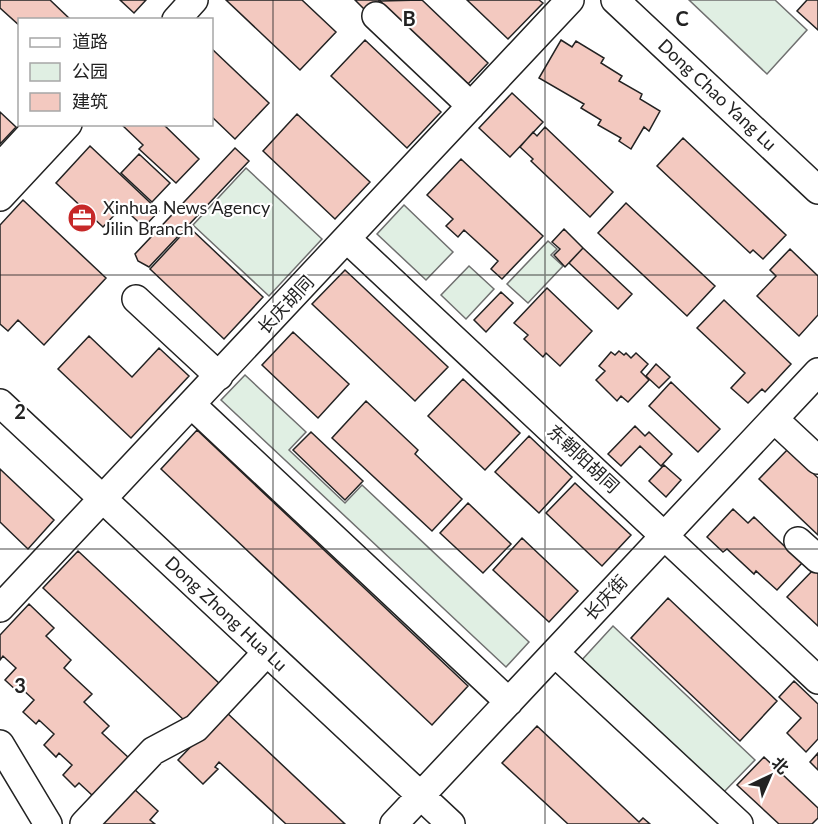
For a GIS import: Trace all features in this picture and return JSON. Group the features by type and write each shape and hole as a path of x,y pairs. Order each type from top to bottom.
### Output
{"street":[{"path":"178,18 194,0"},
{"name":"长庆胡同","path":"0,608 104,500 570,0"},
{"name":"Dong Chao Yang Lu","path":"615,0 818,190"},
{"path":"376,16 471,106"},
{"path":"0,167 38,126"},
{"path":"0,196 66,126"},
{"name":"东朝阳胡同","path":"347,239 818,680"},
{"path":"136,298 219,376"},
{"name":"长庆街","path":"394,824 818,372"},
{"name":"Dong Zhong Hua Lu","path":"0,403 451,824"},
{"path":"192,405 509,702"},
{"path":"774,419 818,460"},
{"path":"798,541 818,559"},
{"path":"84,824 153,751 195,728 267,652"},
{"path":"555,653 739,824"},
{"path":"0,744 48,824"}],"green space":[{"path":"689,0 775,0 807,30 767,74"},
{"path":"246,168 322,239 269,296 193,225"},
{"path":"404,205 453,252 426,280 377,234"},
{"path":"548,241 557,249 551,255 563,266 528,303 507,284"},
{"path":"469,266 494,289 466,319 441,295"},
{"path":"245,375 306,432 289,450 345,503 362,485 529,642 506,667 221,400"},
{"path":"613,626 755,760 721,795 580,662"}],"building":[{"path":"0,0 50,0 69,18 18,18 18,24 0,8"},
{"path":"120,0 146,0 134,13"},
{"path":"226,0 302,0 336,32 300,70"},
{"path":"355,0 380,0 368,13"},
{"path":"422,0 488,63 468,84 380,1"},
{"path":"467,0 539,0 543,3 508,39"},
{"path":"807,0 818,0 818,30 797,11"},
{"path":"365,40 441,112 407,148 331,76"},
{"path":"561,40 572,47 576,41 604,58 601,63 622,76 619,81 642,94 640,99 660,111 649,131 644,127 631,149 619,141 621,138 598,125 601,120 581,108 584,104 539,78"},
{"path":"213,50 269,103 235,139 213,118"},
{"path":"512,93 543,122 510,157 479,128"},
{"path":"0,112 16,127 0,144"},
{"path":"297,114 370,182 335,219 263,151"},
{"path":"123,126 165,126 199,159 176,183 139,149 143,145"},
{"path":"545,127 613,192 590,217 531,161 533,159 520,147 533,132 537,136"},
{"path":"683,138 786,235 763,259 753,250 750,253 657,166"},
{"path":"90,146 159,211 144,227 122,207 103,227 56,183"},
{"path":"235,148 249,161 149,267 138,261 135,254"},
{"path":"139,154 170,183 152,202 121,173"},
{"path":"461,159 543,236 502,279 491,269 498,261 464,230 458,237 446,226 453,219 427,195"},
{"path":"23,200 106,278 44,345 18,320 8,331 0,324 0,225"},
{"path":"626,203 715,286 687,316 598,233"},
{"path":"189,227 263,297 224,339 150,269"},
{"path":"564,229 583,248 565,267 554,255 560,249 552,242"},
{"path":"583,248 632,294 618,309 569,263"},
{"path":"790,249 818,276 818,315 799,336 757,296 776,276 770,270"},
{"path":"345,270 448,367 415,401 312,304"},
{"path":"547,288 592,331 560,366 546,353 543,357 524,339 528,335 514,323"},
{"path":"501,292 513,303 486,332 474,320"},
{"path":"724,300 791,364 765,392 762,389 748,403 731,388 745,373 697,328"},
{"path":"293,332 349,384 318,418 262,365"},
{"path":"89,336 132,377 159,348 189,376 131,438 58,369"},
{"path":"619,351 631,358 636,353 648,364 641,372 649,380 628,402 621,396 617,401 596,380 605,371 599,366 611,352 615,355"},
{"path":"656,364 670,377 659,388 646,376"},
{"path":"463,379 520,433 485,470 428,416"},
{"path":"671,382 720,429 698,452 649,406"},
{"path":"366,401 418,450 415,454 462,499 432,531 332,438"},
{"path":"635,426 645,436 649,432 672,454 661,466 640,446 621,466 608,454"},
{"path":"197,430 468,686 432,725 161,469"},
{"path":"311,432 363,481 345,500 293,450"},
{"path":"529,436 572,477 539,513 495,472"},
{"path":"788,449 818,478 818,535 759,479"},
{"path":"664,465 681,480 666,497 649,481"},
{"path":"0,469 54,520 28,549 0,522"},
{"path":"575,483 631,535 602,566 546,513"},
{"path":"468,503 511,544 483,573 440,533"},
{"path":"733,509 748,523 754,517 802,563 777,590 756,571 754,574 727,549 723,552 707,537"},
{"path":"522,538 578,591 549,622 493,570"},
{"path":"78,551 220,684 185,721 43,588"},
{"path":"815,568 818,571 818,626 787,597"},
{"path":"668,598 777,701 740,741 631,638"},
{"path":"29,604 54,628 46,636 71,660 64,668 92,694 84,702 109,726 102,733 129,758 93,796 79,783 75,787 63,775 72,765 59,753 56,757 44,745 54,734 39,720 36,724 23,712 34,700 21,688 18,692 5,680 16,668 3,656 0,660 0,635"},
{"path":"794,681 818,704 818,739 806,752 787,733 801,718 779,697"},
{"path":"225,711 345,824 286,824 219,762 215,767 218,769 203,784 178,760"},
{"path":"537,726 639,822 643,818 650,824 568,824 502,763"},
{"path":"818,753 818,770 810,762"},
{"path":"764,757 818,808 818,818 812,824 779,824 737,785"},
{"path":"133,788 158,811 150,820 155,824 99,824"}],"place":[{"name":"Xinhua News Agency Jilin Branch","path":"82,218"}]}
